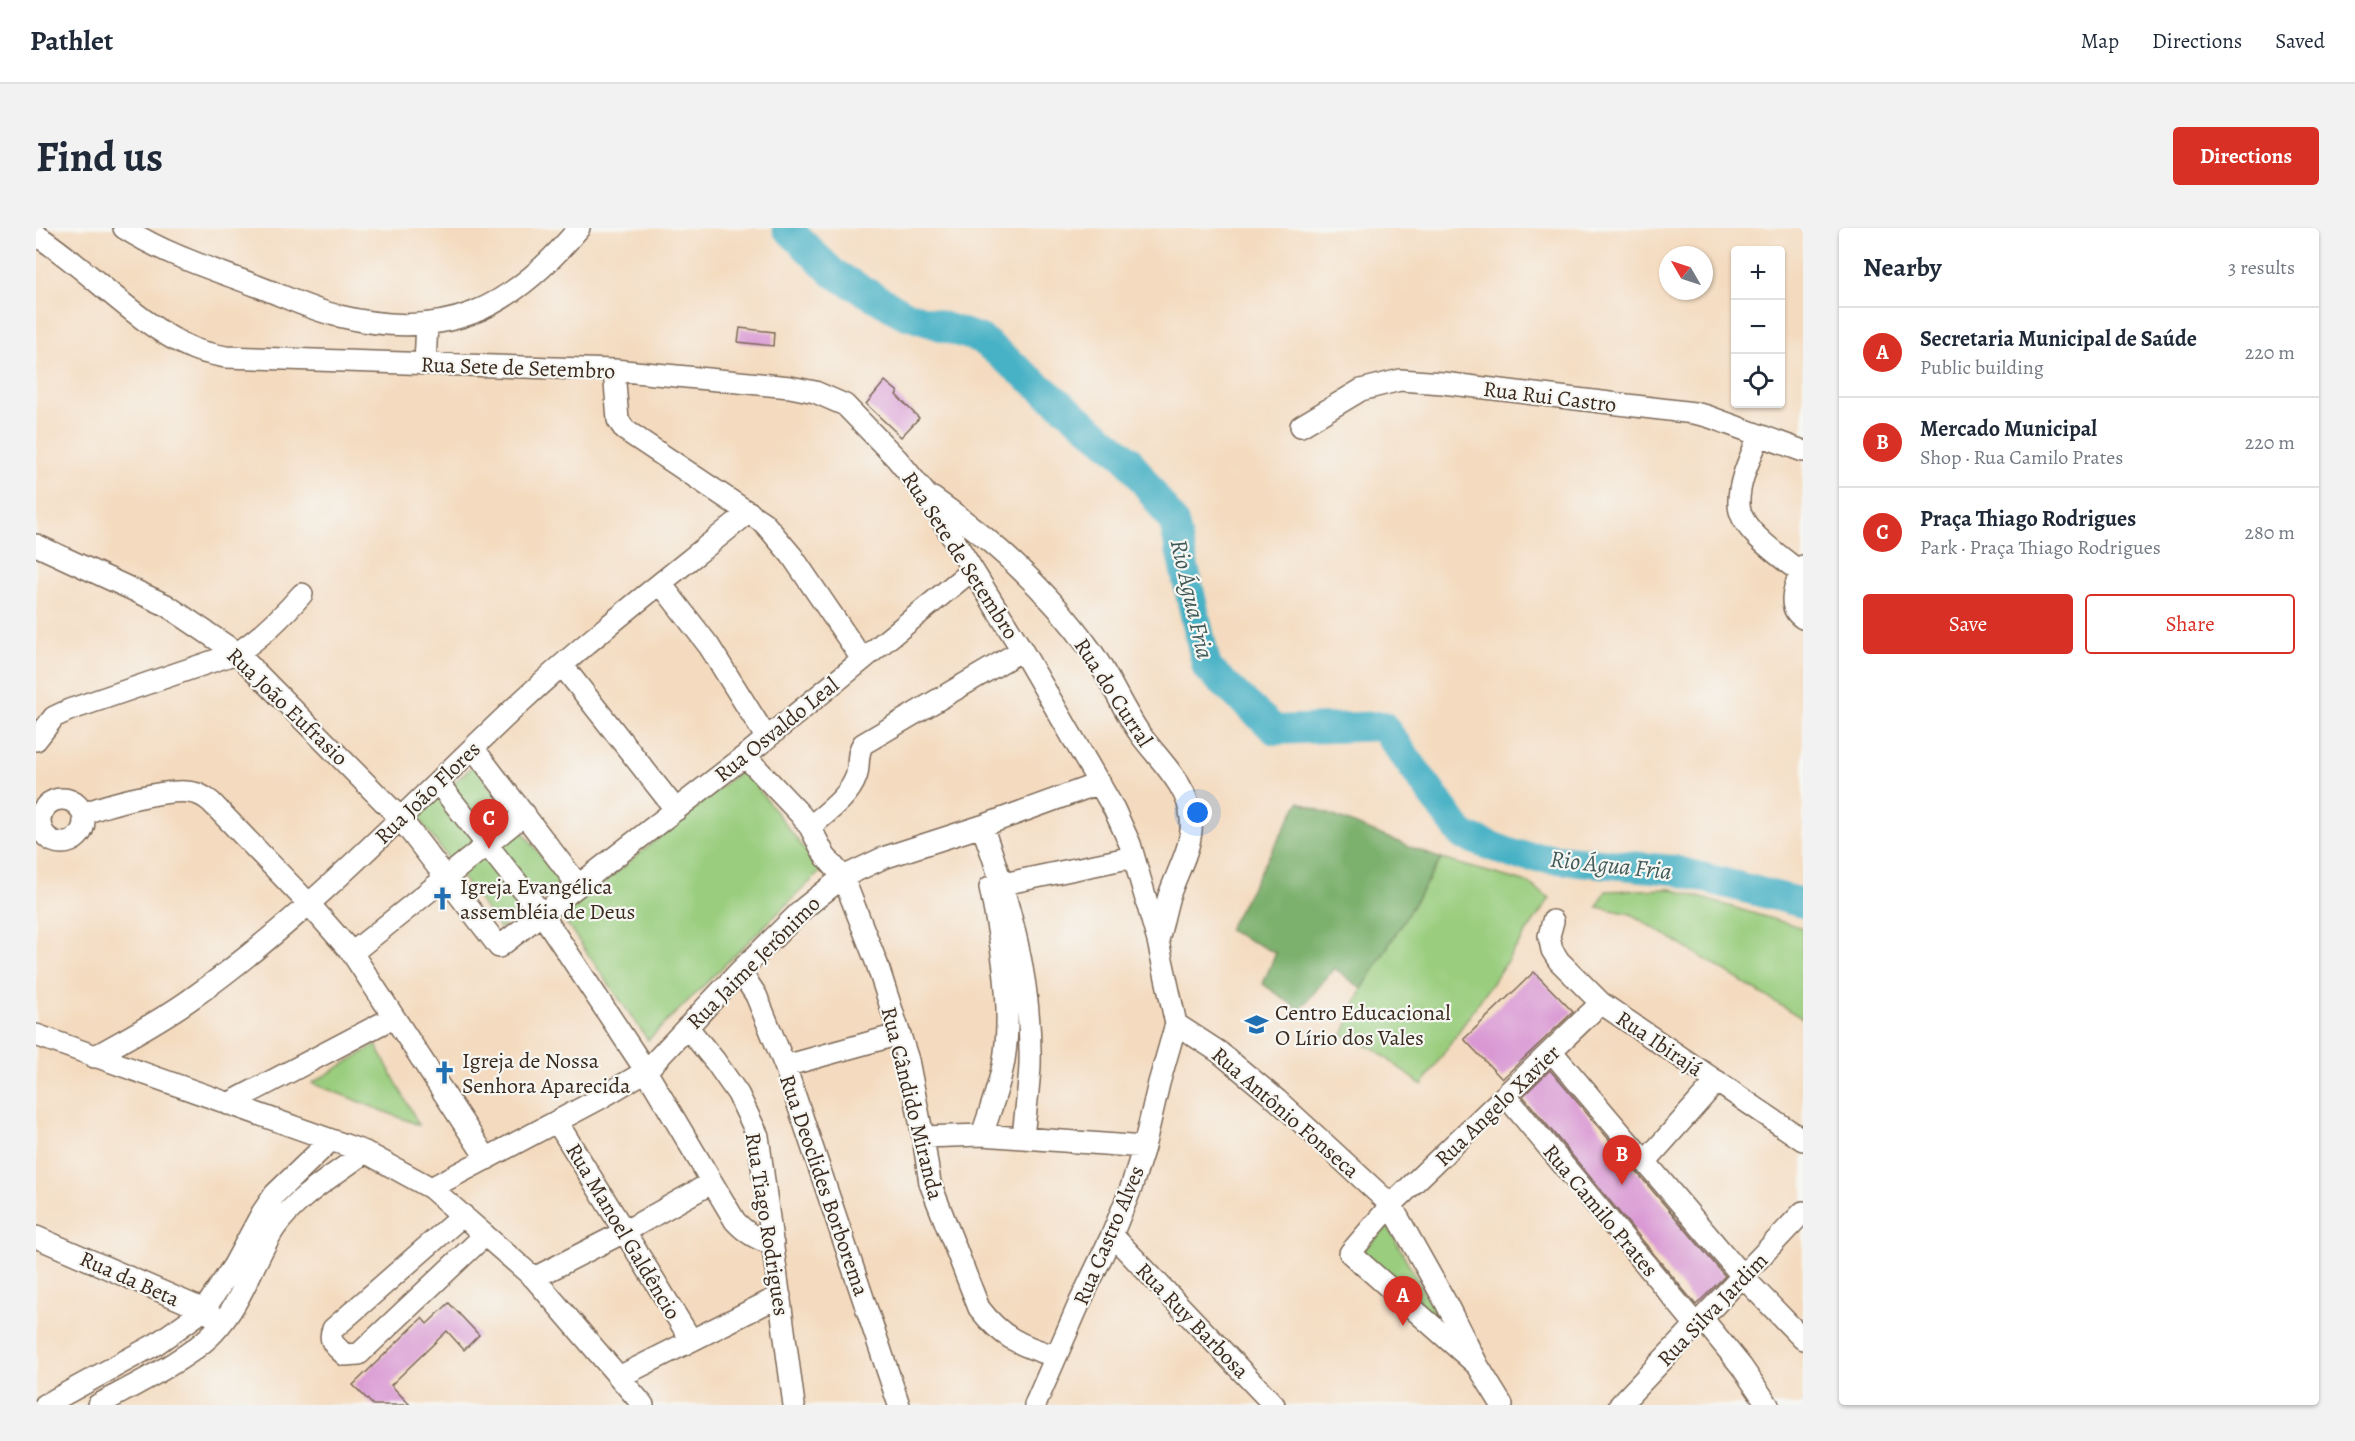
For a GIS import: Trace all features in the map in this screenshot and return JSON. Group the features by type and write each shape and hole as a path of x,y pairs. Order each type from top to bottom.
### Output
{"street":[{"path":"124,228 139,238 181,257 337,316 375,324 407,327 461,319 484,310 507,296 559,252 579,228"},
{"name":"Rua Sete de Setembro","path":"36,235 155,326 196,350 226,357 614,370 790,387 814,392 845,405 897,459 925,493 1022,650 1100,783 1130,844 1158,940 1176,1024"},
{"path":"425,363 427,324"},
{"path":"614,370 618,420 626,430 749,512 777,537 862,659"},
{"name":"Rua Rui Castro","path":"1301,426 1361,390 1400,380 1443,383 1694,413 1803,451"},
{"path":"1759,436 1741,486 1739,506 1743,519 1755,534 1802,570 1798,609"},
{"name":"Rua do Curral","path":"925,493 994,543 1068,623 1092,652 1139,732 1188,799 1192,819 1189,842 1169,896 1158,940"},
{"name":"Rua João Flores","path":"94,1057 148,1028 187,1002 309,904 562,665 749,512"},
{"name":"Rua João Eufrasio","path":"36,545 166,605 237,653 400,818 445,879"},
{"name":"Rua Osvaldo Leal","path":"445,879 499,947 745,756 972,570"},
{"path":"661,584 709,646 766,737"},
{"path":"36,740 45,712 94,700 237,653 277,622 302,594"},
{"path":"810,827 851,788 857,776 859,751 863,744 1022,650"},
{"path":"562,665 676,810"},
{"path":"473,748 578,885"},
{"name":"Rua Cândido Miranda","path":"745,756 810,827 825,856 843,877 877,964 908,1060 930,1183 979,1308 992,1324 1009,1338 1033,1350 1055,1356"},
{"path":"438,783 542,914 646,1071 735,1221 745,1232 759,1240 773,1244"},
{"name":"Rua Jaime Jerônimo","path":"431,1188 557,1122 646,1071 740,971 804,908 843,877 883,858 977,828 1100,783"},
{"path":"84,814 160,793 193,792 218,808 352,953 487,1159"},
{"path":"352,953 525,814"},
{"path":"977,828 1003,884 1018,948 1028,1023 1030,1067 1023,1138"},
{"path":"977,828 1001,947 1007,1040 1004,1061 982,1135"},
{"path":"1003,884 1133,857"},
{"name":"Rua Ibirajá","path":"1553,921 1549,936 1555,956 1601,1003 1803,1140"},
{"name":"Rua Deoclides Borborema","path":"740,971 756,995 785,1066 899,1405"},
{"name":"Rua Angelo Xavier","path":"1478,1366 1350,1253 1391,1205 1601,1003"},
{"path":"228,1104 394,1017"},
{"name":"Rua Castro Alves","path":"1035,1405 1055,1356 1113,1235 1144,1147 1176,1024"},
{"name":"Rua Antônio Fonseca","path":"1176,1024 1219,1052 1277,1100 1391,1205 1445,1301 1478,1366"},
{"name":"Rua Tiago Rodrigues","path":"687,1027 738,1094 758,1136 794,1405"},
{"path":"785,1066 900,1034"},
{"path":"36,1035 365,1152 431,1188 534,1278 643,1405"},
{"path":"1552,1052 1743,1277 1803,1339"},
{"path":"1645,1162 1717,1082"},
{"name":"Rua Camilo Prates","path":"1506,1096 1699,1322 1741,1366 1768,1405"},
{"name":"Rua Manoel Galdêncio","path":"557,1122 691,1340"},
{"path":"923,1137 982,1135 1144,1147"},
{"path":"45,1405 156,1344 204,1310 234,1265 274,1194 331,1140"},
{"path":"98,1405 204,1342 223,1323 276,1227 304,1198 365,1152"},
{"path":"534,1278 624,1232 711,1183"},
{"name":"Rua Silva Jardim","path":"1620,1405 1803,1212"},
{"path":"463,1215 333,1329 331,1342 345,1355 360,1354 485,1235"},
{"name":"Rua Ruy Barbosa","path":"1113,1235 1274,1405"},
{"name":"Rua da Beta","path":"36,1237 204,1310 223,1323"},
{"path":"393,1276 416,1300"},
{"path":"619,1377 780,1296"},
{"path":"1478,1366 1500,1404"}],"green space":[{"path":"474,765 560,882 500,929 417,816"},
{"path":"743,769 821,871 648,1040 562,917"},
{"path":"1299,802 1441,859 1362,989 1334,968 1300,1010 1263,984 1276,953 1228,930"},
{"path":"1441,859 1528,883 1550,898 1422,1085 1373,1048 1343,1035 1362,989"},
{"path":"1671,889 1803,928 1803,1019 1631,914 1597,907 1606,891"},
{"path":"376,1045 419,1125 312,1083"},
{"path":"1388,1226 1442,1326 1361,1253"}],"building":[{"path":"740,328 774,332 773,346 738,342"},
{"path":"885,381 898,392 896,395 919,418 901,437 866,404"},
{"path":"1534,972 1573,1012 1502,1079 1464,1039"},
{"path":"1550,1070 1725,1276 1696,1305 1523,1096"},
{"path":"449,1303 479,1335 464,1350 447,1331 391,1385 410,1405 373,1405 353,1385 422,1318 427,1324"}],"waterway":[{"name":"Rio Água Fria","path":"787,228 833,273 904,314 981,339 1128,459 1174,523 1207,668 1275,730 1383,726 1462,835 1515,855 1674,870 1803,903"}],"place":[{"name":"Praça Thiago Rodrigues","path":"489,849"},
{"name":"Igreja Evangélica assembléia de Deus","path":"442,899"},
{"name":"Centro Educacional O Lírio dos Vales","path":"1257,1025"},
{"name":"Igreja de Nossa Senhora Aparecida","path":"444,1073"},
{"name":"Mercado Municipal","path":"1622,1185"},
{"name":"Secretaria Municipal de Saúde","path":"1403,1326"}]}
